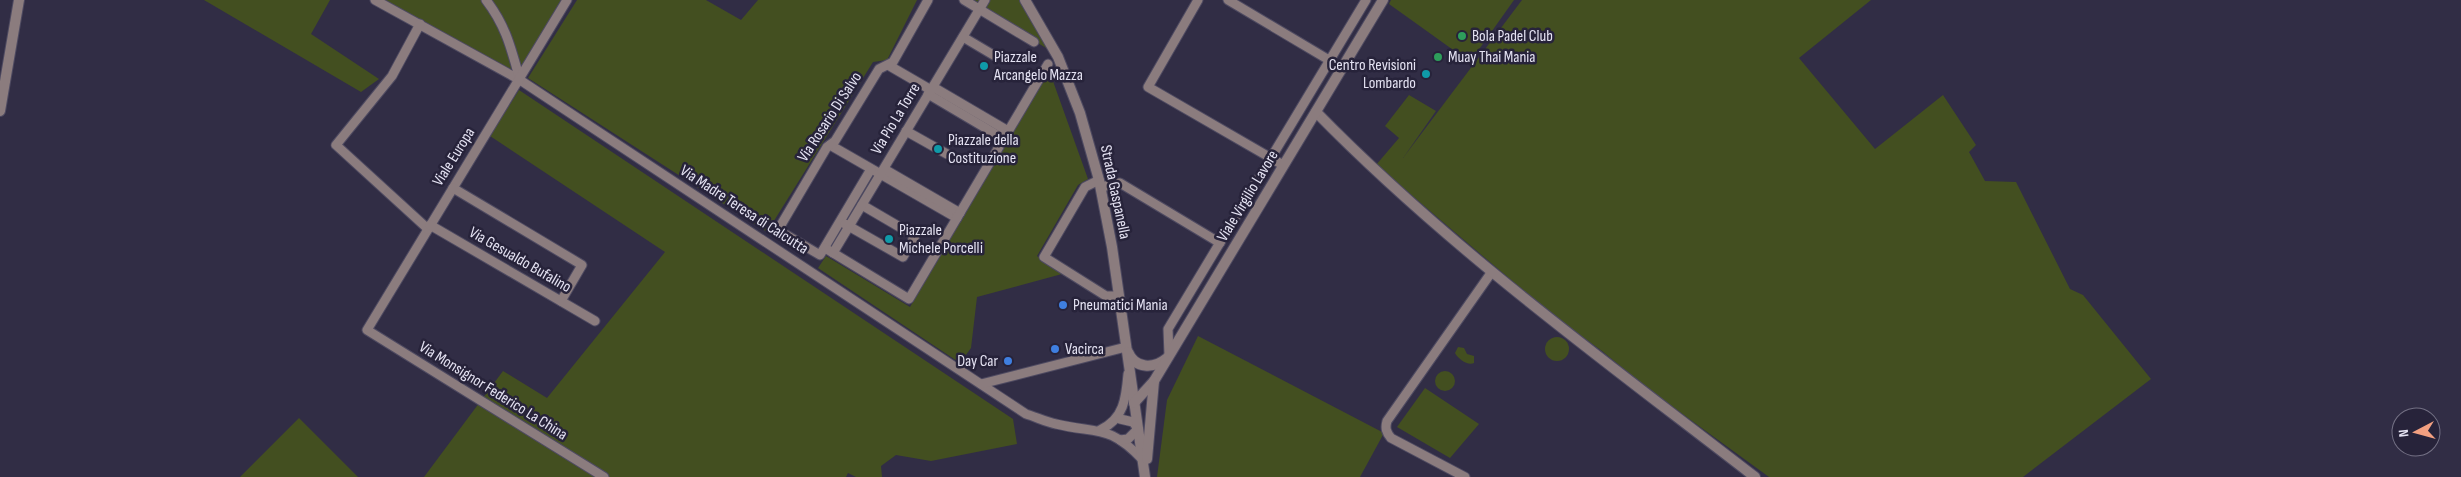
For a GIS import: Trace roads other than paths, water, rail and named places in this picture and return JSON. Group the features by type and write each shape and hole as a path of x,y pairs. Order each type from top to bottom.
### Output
{"street":[{"path":"0,111 19,0"},
{"name":"Via Madre Teresa di Calcutta","path":"375,0 520,80 1026,414 1056,424 1100,430 1120,440 1143,460"},
{"path":"486,0 500,18 508,35 520,80"},
{"name":"Viale Europa","path":"366,330 567,0"},
{"name":"Via Rosario Di Salvo","path":"825,248 820,255 778,230 879,69 893,62 928,0"},
{"path":"964,0 1034,42"},
{"name":"Via Pio La Torre","path":"833,253 985,0"},
{"name":"Strada Gaspanella","path":"1026,0 1058,57 1080,113 1100,184 1146,477"},
{"path":"1198,0 1148,86 1283,165"},
{"path":"1228,0 1329,60"},
{"path":"981,384 1126,347 1134,361 1148,366 1156,365 1169,356 1168,330 1366,0"},
{"name":"Viale Virgilio Lavore","path":"1134,403 1154,381 1383,0"},
{"name":"Via Gesualdo Bufalino","path":"420,24 392,76 336,145 429,227 595,321"},
{"path":"963,37 995,56"},
{"path":"872,169 825,248 909,298 1048,64"},
{"path":"888,65 1006,135"},
{"path":"1316,112 1359,156 1491,273 1755,477"},
{"path":"906,132 947,154"},
{"path":"830,145 959,215"},
{"path":"1119,296 1106,296 1044,257 1085,187 1120,182 1220,243"},
{"path":"453,188 582,265 561,301"},
{"path":"840,222 903,257 915,236 862,206"},
{"path":"1465,477 1391,438 1386,430 1386,426 1491,273"},
{"name":"Via Monsignor Federico La China","path":"366,330 604,477"},
{"path":"1117,420 1125,401 1129,367"},
{"path":"1146,477 1154,381"},
{"path":"1100,430 1117,420 1134,403"},
{"path":"1117,420 1133,422 1138,429 1128,439 1120,440"}],"place":[{"name":"Bola Padel Club","path":"1462,36"},
{"name":"Muay Thai Mania","path":"1438,57"},
{"name":"Piazzale Arcangelo Mazza","path":"984,66"},
{"name":"Centro Revisioni Lombardo","path":"1426,74"},
{"name":"Piazzale della Costituzione","path":"938,149"},
{"name":"Piazzale Michele Porcelli","path":"889,239"},
{"name":"Pneumatici Mania","path":"1063,305"},
{"name":"Vacirca","path":"1055,349"},
{"name":"Day Car","path":"1008,361"}]}
